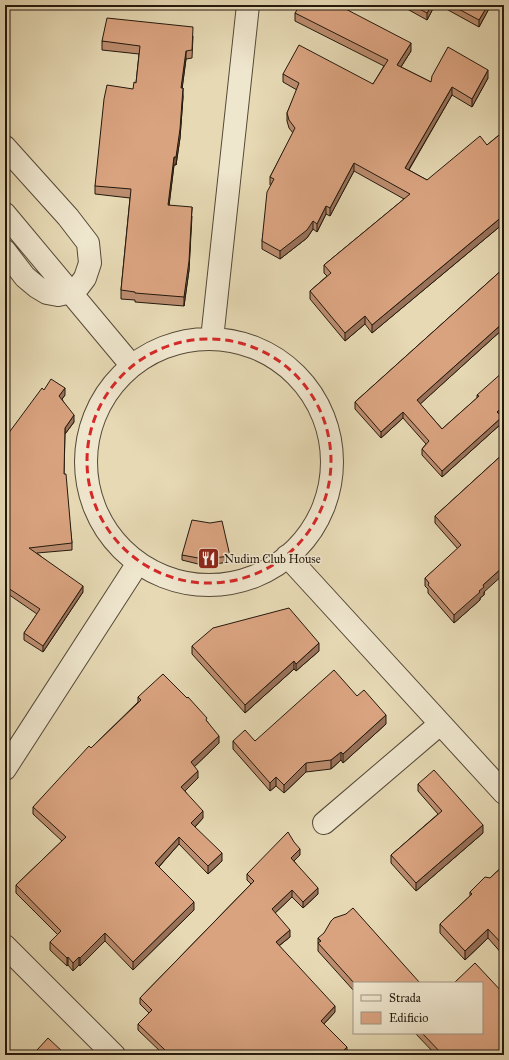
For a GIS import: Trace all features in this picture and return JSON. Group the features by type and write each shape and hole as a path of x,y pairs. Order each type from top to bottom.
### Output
{"street":[{"path":"212,339 248,5"},
{"path":"5,147 68,217 88,243 90,263 85,278 79,286 71,292 58,295 47,293 37,287 25,277 5,251"},
{"path":"5,214 132,366"},
{"path":"212,339 233,341 254,347 273,356 290,369 304,384 316,402 325,421 330,442 332,463 329,484 323,505 314,524 302,542 287,556 268,569 247,578 225,584 202,584 180,581 158,574 138,563 119,546 104,526 93,503 87,478 86,453 91,428 100,405 114,384 132,366 146,356 178,343 212,339"},
{"path":"287,556 504,793"},
{"path":"5,769 138,563"},
{"path":"324,823 440,724"},
{"path":"5,946 114,1055"}],"highlighted area":[{"path":"212,339 254,347 290,369 304,384 325,421 332,463 323,505 302,542 287,556 247,578 202,584 158,574 119,546 93,503 86,453 91,428 100,405 114,384 132,366 162,348"}],"building":[{"path":"300,5 311,5 314,7 315,5 338,5 411,43 397,65 431,82 432,76 448,47 488,70 472,99 452,87 405,168 427,180 480,136 487,145 504,131 504,215 372,325 365,316 345,333 310,291 331,273 324,265 410,194 354,163 330,208 326,206 317,224 313,221 307,230 280,251 262,241 267,192 274,179 270,177 295,128 289,120 287,113 299,83 283,74 299,45 373,84 388,60 295,13"},
{"path":"412,5 432,5 427,13"},
{"path":"451,5 488,5 479,20"},
{"path":"107,18 193,27 192,50 186,51 181,88 183,88 180,129 176,157 174,157 168,205 192,207 189,261 184,297 135,293 121,290 131,189 95,186 104,99 107,85 133,89 134,82 136,83 140,46 102,41"},
{"path":"504,268 504,322 417,400 442,429 504,371 504,406 497,412 502,417 442,471 422,449 429,441 403,412 381,432 355,402"},
{"path":"51,379 65,388 59,396 74,415 65,428 64,474 66,474 72,543 29,548 83,586 43,646 24,633 40,609 5,586 5,438 42,388 44,390"},
{"path":"504,453 504,566 483,585 484,587 479,591 480,592 454,615 428,585 429,583 425,578 461,545 435,516"},
{"path":"192,520 210,523 222,521 230,556 198,558 182,555"},
{"path":"289,608 319,643 296,664 294,661 245,705 192,646 213,628"},
{"path":"334,670 357,696 364,690 386,715 343,754 341,752 331,760 306,763 284,785 276,777 270,783 233,741 245,730 255,741"},
{"path":"163,674 187,698 188,697 207,718 206,720 219,736 191,762 198,771 181,787 203,811 191,823 222,853 208,866 179,837 155,863 194,902 133,962 105,933 73,963 50,942 61,931 16,885 66,837 33,807 89,746 91,748 141,700 138,697"},
{"path":"504,696 504,703 501,699"},
{"path":"434,770 483,825 416,883 391,855 442,811 418,784"},
{"path":"288,832 300,849 291,858 318,888 303,902 292,890 272,909 290,930 276,942 335,1006 321,1021 347,1047 339,1055 162,1055 166,1051 138,1024 152,1010 140,998 254,881 247,874"},
{"path":"504,865 504,946 488,929 465,951 440,924 472,894 470,892 485,877 490,878"},
{"path":"353,908 419,982 353,982 318,943 321,941 318,938 324,933 331,921 334,918 346,914"},
{"path":"475,963 504,994 504,1055 443,1055 423,1034 483,1034 483,982 455,982"},
{"path":"48,1038 65,1054 64,1055 42,1055 37,1050"}],"place":[{"name":"Nudim Club House","path":"208,559"}]}
